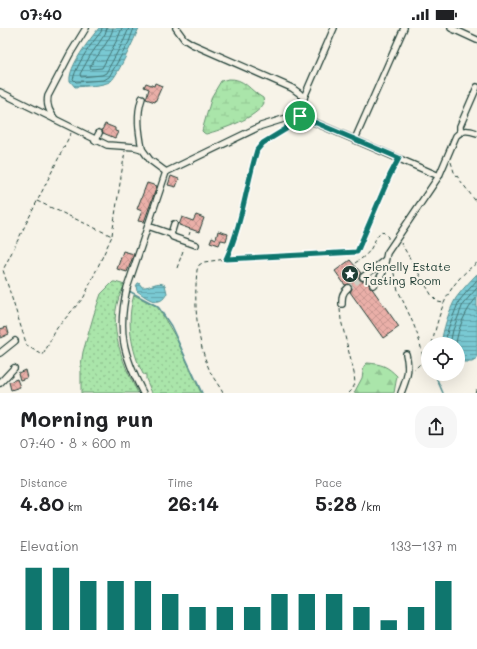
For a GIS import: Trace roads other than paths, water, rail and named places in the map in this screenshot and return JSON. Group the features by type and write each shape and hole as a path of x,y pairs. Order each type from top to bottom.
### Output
{"street":[{"path":"37,110 46,102 70,54 86,28"},
{"path":"176,28 184,39 192,44 292,88 304,98"},
{"path":"300,116 299,109 334,28"},
{"path":"355,139 404,28"},
{"path":"451,28 477,40"},
{"path":"460,132 460,126 477,87"},
{"path":"0,92 107,146 135,147 142,149"},
{"path":"142,98 139,106 138,118 142,149 150,160 166,172"},
{"path":"46,102 55,120"},
{"path":"143,393 127,356 123,341 121,323 123,304 127,288 166,172 261,126 290,117 300,116 440,176"},
{"path":"373,285 379,279 387,253 440,176 456,136 465,130 470,130 477,133"},
{"path":"95,141 99,133"},
{"path":"171,234 174,224"},
{"path":"148,226 196,245"},
{"path":"363,277 385,262"},
{"path":"342,304 342,296 344,291 348,288"},
{"path":"0,353 15,341"},
{"path":"401,393 408,372 406,354"},
{"path":"0,383 14,368"}],"water":[{"path":"99,28 139,28 122,64 111,81 99,85 75,87 70,81 72,68 80,53"},
{"path":"477,274 477,359 472,362 465,362 465,337 442,337 453,303"},
{"path":"138,283 142,287 159,283 165,285 167,293 161,300 153,301 137,291 136,286"}],"waterway":[{"path":"129,291 159,308 171,326 202,393"},
{"path":"438,381 443,393"}],"tunnel":[{"path":"348,288 363,277"}],"place":[{"name":"Glenelly Estate Tasting Room","path":"350,274"}]}
